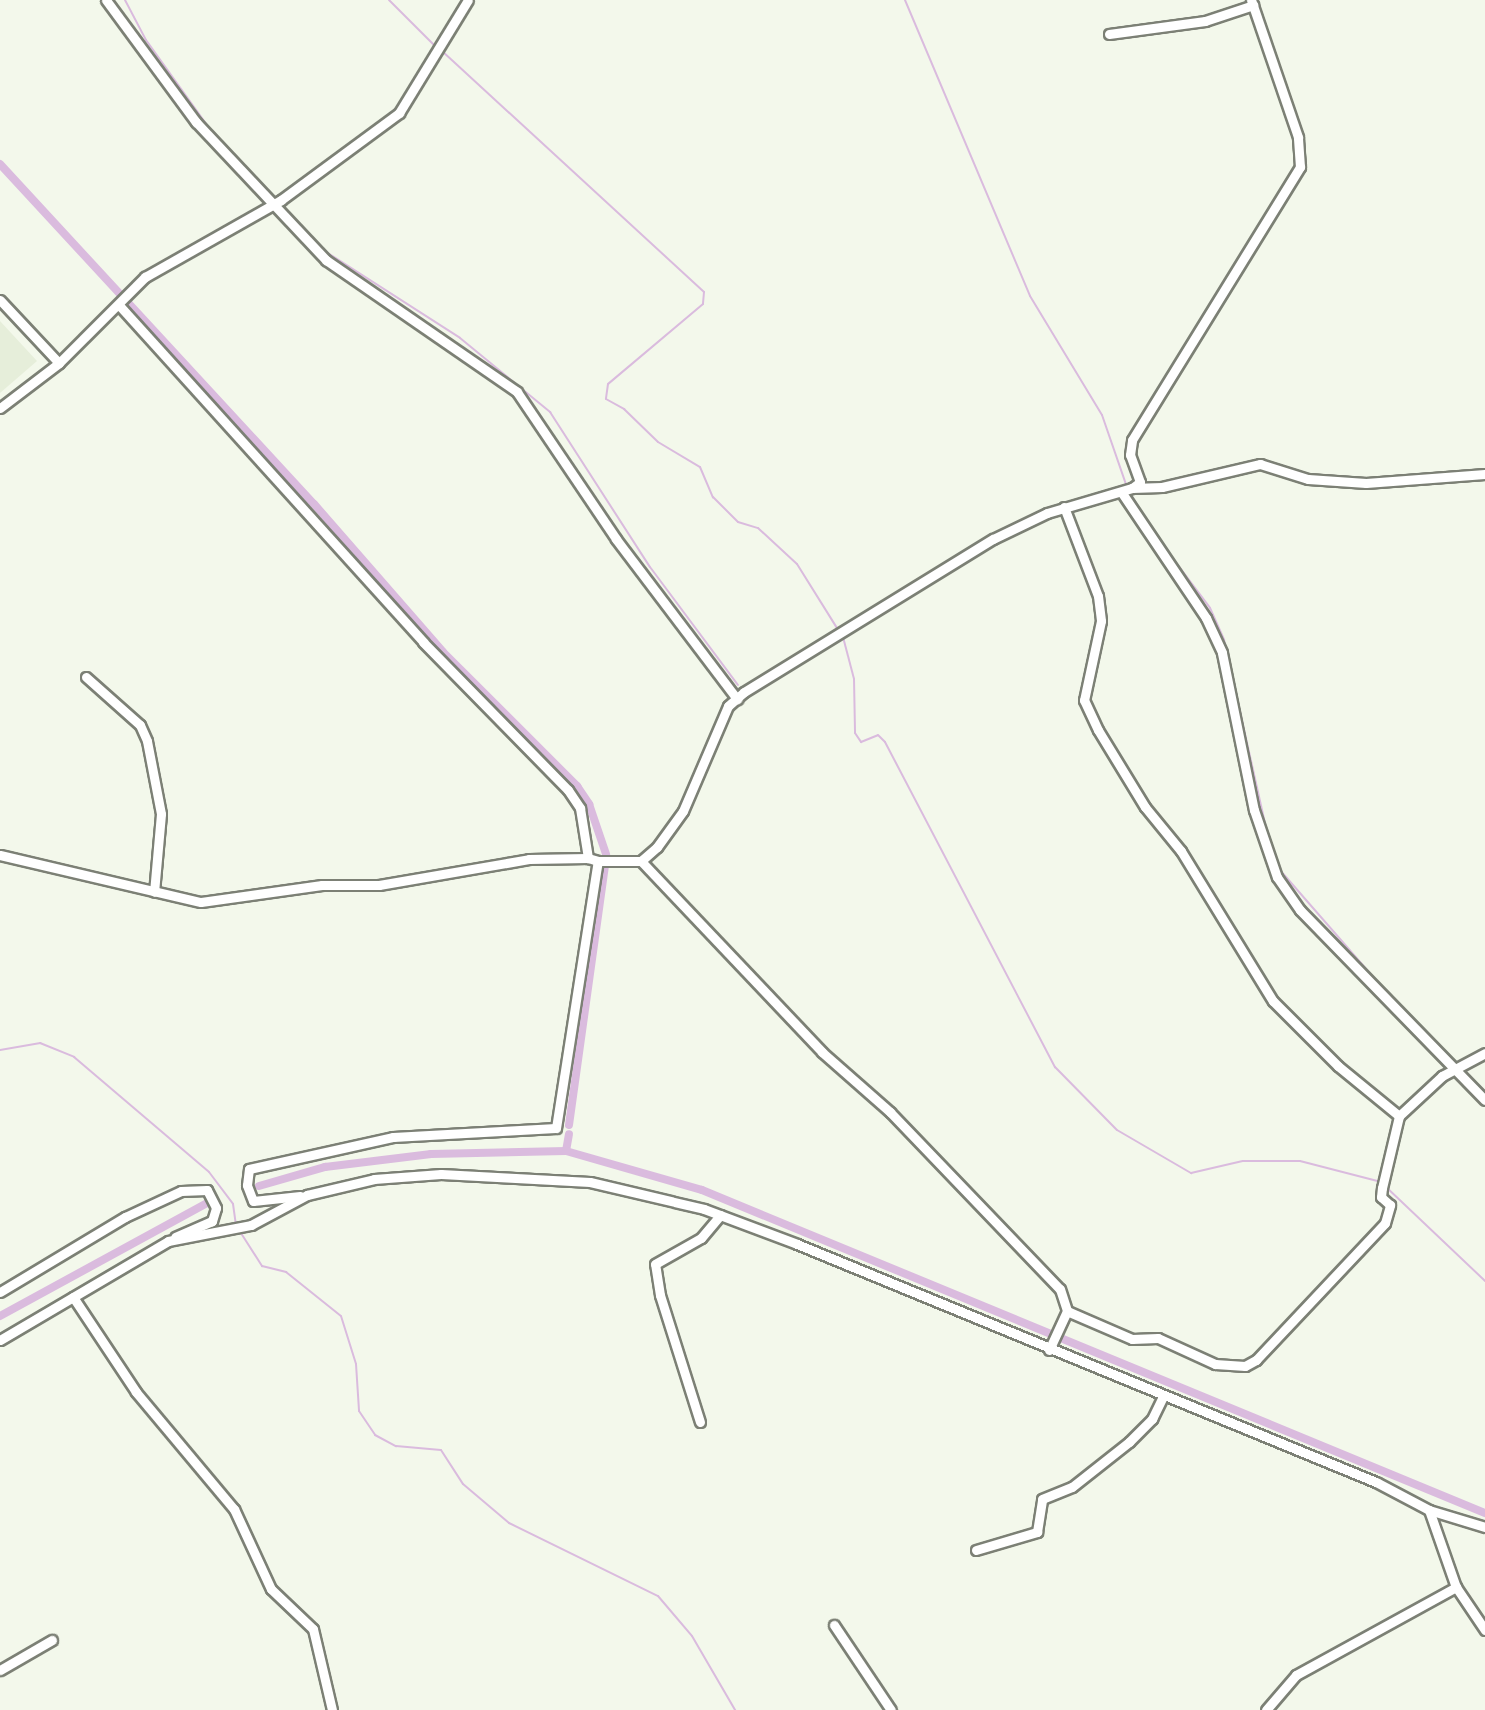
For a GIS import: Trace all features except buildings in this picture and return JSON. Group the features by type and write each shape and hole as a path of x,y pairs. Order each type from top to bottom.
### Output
{"street":[{"path":"106,0 196,122 326,260 517,392 537,415 616,539 737,699"},
{"path":"0,408 59,363 145,277 275,203 399,113 441,50 468,0"},
{"path":"641,861 683,811 717,729 737,699 993,539 1064,507 1122,493 1140,482 1130,455 1132,440 1300,167 1298,137 1252,2 1205,21 1109,34"},
{"path":"0,300 59,363"},
{"path":"122,302 423,642 568,790 580,808 593,859 556,1128 393,1137 249,1169 247,1185 253,1201 307,1195 374,1179 441,1174 590,1182 720,1215 1376,1482 1429,1510 1485,1527"},
{"path":"1132,488 1162,487 1260,464 1308,479 1366,483 1485,474"},
{"path":"1122,493 1206,618 1222,653 1254,810 1277,877 1300,910 1485,1100"},
{"path":"1064,507 1098,596 1101,621 1084,700 1098,730 1145,807 1181,851 1273,1001 1338,1066 1399,1116"},
{"path":"86,677 140,725 147,741 161,814 154,892"},
{"path":"0,855 180,901 236,900 322,885 417,880 529,859 641,861 822,1052 890,1112 1060,1289 1064,1315 1049,1350"},
{"path":"1064,1315 1132,1339 1158,1338 1215,1364 1245,1366 1385,1223 1390,1205 1381,1197 1399,1116 1456,1068 1485,1053"},
{"path":"0,1292 125,1217 181,1191 207,1190 216,1208 212,1221 168,1241 0,1340"},
{"path":"168,1241 251,1225 307,1195"},
{"path":"700,1422 660,1295 655,1264 701,1238 720,1215"},
{"path":"73,1297 136,1392 234,1509 271,1589 313,1629 332,1710"},
{"path":"976,1550 1037,1532 1042,1499 1072,1487 1129,1442 1152,1419 1163,1396"},
{"path":"1429,1510 1456,1587 1485,1630"},
{"path":"1266,1710 1296,1675 1456,1587"},
{"path":"834,1625 891,1710"},
{"path":"0,1670 52,1640"}],"shaded area":[{"path":"0,321 37,361 0,393"}],"waterway":[{"path":"125,0 146,40 217,139"},
{"path":"389,0 434,45"},
{"path":"905,0 1030,296 1102,415 1127,487"},
{"path":"442,51 704,292 703,304 608,384 606,399 624,409 658,442 700,467 713,497 738,522 758,528 797,564 837,628"},
{"path":"0,164 314,504 443,652 577,786 589,804 606,854"},
{"path":"320,248 460,338 550,412 650,567 738,685"},
{"path":"1130,493 1151,528"},
{"path":"1159,540 1210,608 1224,640 1269,841"},
{"path":"843,637 854,679 855,733 861,742 878,735 885,742 1055,1067 1117,1130 1191,1173 1243,1161 1300,1161 1381,1182"},
{"path":"569,1125 605,864"},
{"path":"1279,869 1396,1003"},
{"path":"0,1050 40,1043 74,1057 209,1172 233,1204 236,1225"},
{"path":"1465,1073 1485,1091"},
{"path":"566,1151 569,1134"},
{"path":"259,1186 325,1167 431,1154 566,1151 702,1190 1485,1513"},
{"path":"1385,1186 1485,1281"},
{"path":"0,1316 209,1202"},
{"path":"239,1230 262,1266 286,1272 341,1316 356,1364 359,1411 375,1435 396,1446 441,1450 463,1484 509,1523 658,1596 692,1636 735,1710"}]}
